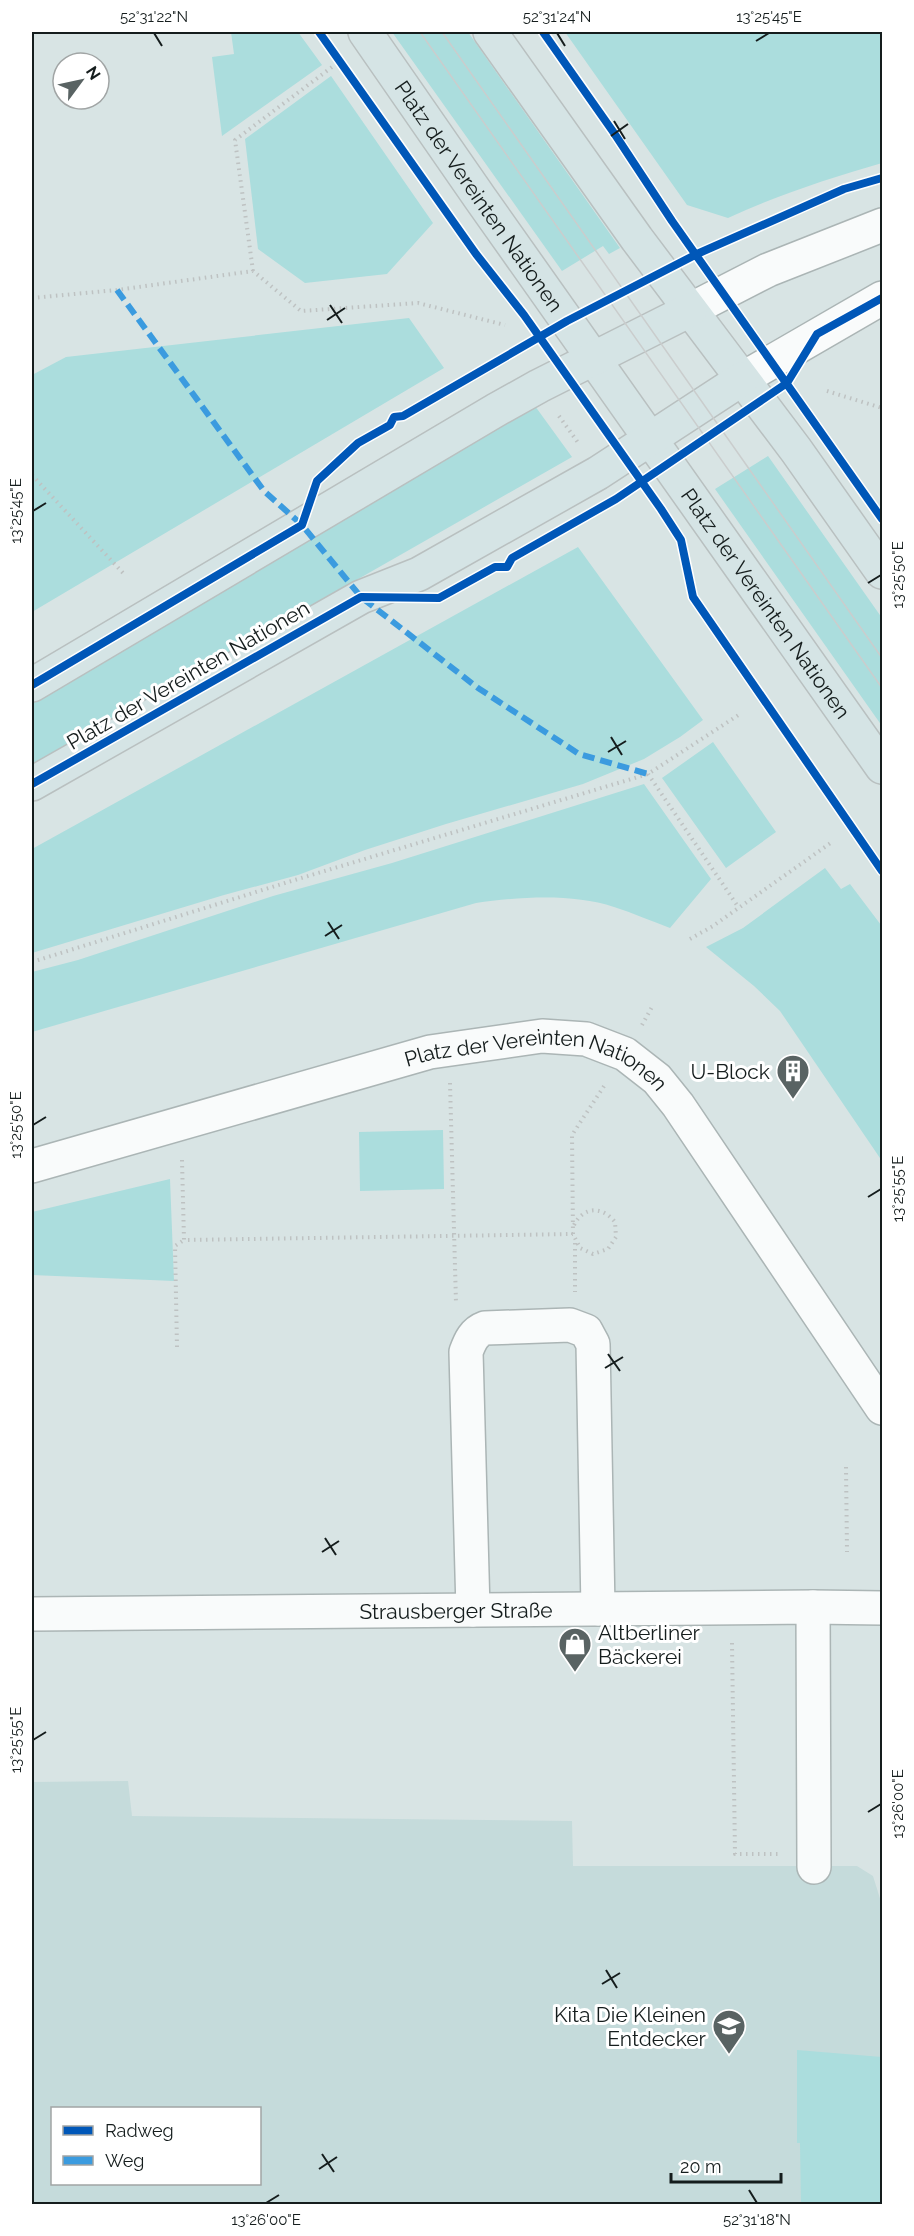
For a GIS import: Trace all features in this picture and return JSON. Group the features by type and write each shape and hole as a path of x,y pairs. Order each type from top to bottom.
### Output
{"main road":[{"name":"Platz der Vereinten Nationen","path":"365,32 882,767"},
{"path":"490,32 690,310 796,450 882,572"},
{"path":"32,685 496,410 690,310"},
{"name":"Platz der Vereinten Nationen","path":"32,784 361,597 419,574 598,473 742,379"}],"street":[{"path":"690,310 768,270 882,225"},
{"name":"Platz der Vereinten Nationen","path":"742,379 882,298"},
{"name":"Platz der Vereinten Nationen","path":"32,1166 430,1052 542,1036 586,1039 625,1054 657,1079 678,1105 882,1408"},
{"path":"473,1610 466,1352 468,1345 475,1335 485,1328 576,1326 586,1331 593,1344 598,1609"},
{"path":"813,1606 814,1860"},
{"name":"Strausberger Straße","path":"32,1614 813,1606 882,1608"}],"path":[{"path":"332,67 235,140 254,272 301,311 418,303 506,326"},
{"path":"32,298 117,290 254,272"},
{"path":"827,391 882,408"},
{"path":"554,409 583,450"},
{"path":"32,475 123,573"},
{"path":"32,962 648,774 740,714"},
{"path":"648,774 739,908"},
{"path":"690,939 713,926 832,842"},
{"path":"450,1049 456,1308"},
{"path":"576,1326 572,1135 625,1054"},
{"path":"181,1123 184,1240"},
{"path":"574,1225 583,1213 597,1210 610,1216 617,1230 613,1244 601,1253 586,1252 575,1242"},
{"path":"177,1347 175,1246 184,1240 573,1234"},
{"path":"846,1467 847,1552"},
{"path":"732,1642 735,1854 814,1860"}],"shaded area":[{"path":"231,32 298,32 322,65 222,136 212,57 234,54"},
{"path":"392,32 468,32 620,248 609,254 603,246 562,271"},
{"path":"565,32 882,32 882,163 804,188 728,218 687,205"},
{"path":"331,76 433,223 387,274 305,283 258,249 245,139"},
{"path":"409,318 444,368 32,612 32,375 66,357"},
{"path":"535,406 572,457 32,765 32,703"},
{"path":"768,456 882,618 882,726 715,489"},
{"path":"578,547 703,720 644,759 583,784 446,824 365,850 298,875 32,953 32,849"},
{"path":"713,742 776,832 726,868 662,778"},
{"path":"644,784 711,879 670,928 614,907 581,900 545,897 476,903 32,1032 32,972 78,960 273,896 392,863"},
{"path":"825,868 841,889 850,884 882,924 882,1161 780,1011 754,986 706,947 743,928"},
{"path":"443,1130 444,1189 360,1191 359,1132"},
{"path":"170,1179 174,1281 32,1275 32,1212"},
{"path":"128,1781 132,1816 572,1821 573,1866 857,1866 873,1876 882,1905 882,2204 32,2204 32,1782"},
{"path":"797,2050 882,2057 882,2204 801,2204 800,2143 797,2143"}],"tram line":[{"path":"420,32 882,688"},
{"path":"442,32 882,658"}],"marked path":[{"path":"117,290 264,491 302,525 361,597 478,688 579,754 648,774"}],"cycle path":[{"path":"319,32 661,509 681,540 693,597 882,871"},
{"path":"543,32 672,221 882,519"},
{"path":"32,685 302,525 317,481 358,443 390,425 394,417 403,416 567,321 697,254 844,189 882,178"},
{"path":"32,784 361,597 439,598 495,567 507,567 512,558 616,499 787,383 817,334 882,298"}],"place":[{"name":"U-Block","path":"793,1100"},
{"name":"Altberliner Bäckerei","path":"575,1673"},
{"name":"Kita Die Kleinen Entdecker","path":"729,2055"}]}
